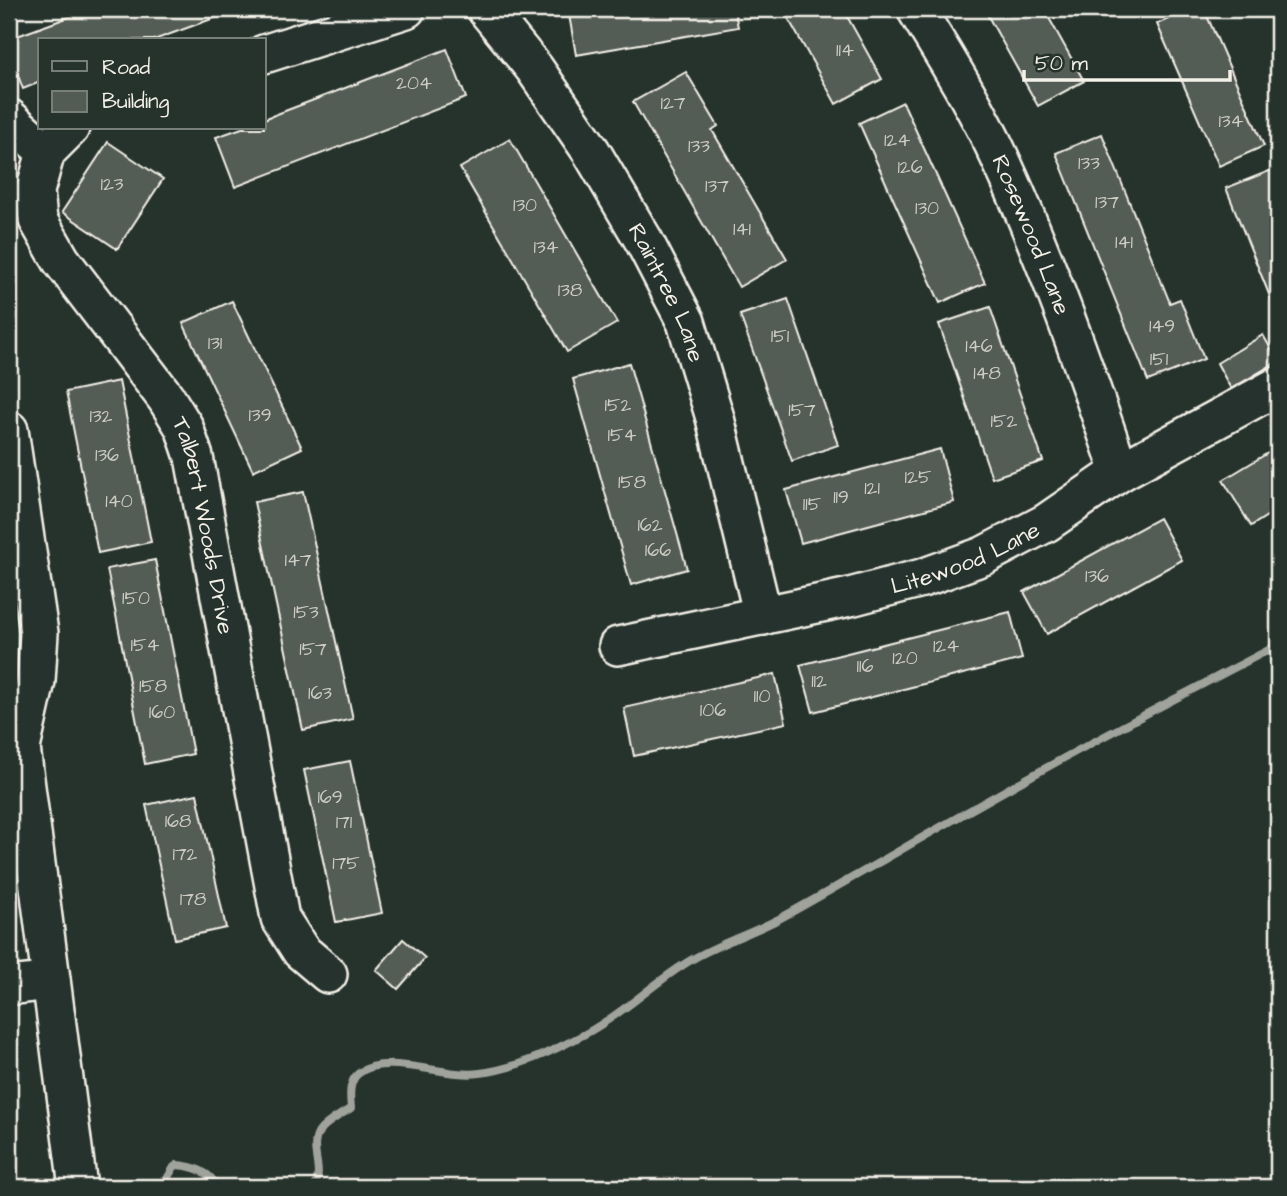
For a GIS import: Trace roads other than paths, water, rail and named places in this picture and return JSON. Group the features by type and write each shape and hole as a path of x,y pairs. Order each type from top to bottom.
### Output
{"street":[{"path":"266,53 406,9"},
{"name":"Raintree Lane","path":"486,9 534,68 592,151 644,241 686,322 715,418 763,617"},
{"name":"Rosewood Lane","path":"916,9 959,80 1000,157 1068,320 1120,472"},
{"name":"Talbert Woods Drive","path":"9,118 58,140 35,191 38,220 61,260 166,398 184,427 191,447 280,918 301,951 328,974"},
{"name":"Litewood Lane","path":"618,646 763,617 922,578 983,556 1046,523 1120,472 1278,386"},
{"path":"9,430 14,507 38,632 36,681 21,748 78,1187"},
{"path":"9,986 51,982"}],"waterway":[{"path":"314,1187 318,1174 316,1139 326,1125 351,1108 351,1085 359,1073 370,1067 384,1065 466,1074 480,1073 508,1067 547,1053 599,1026 691,960 776,920 1050,765 1278,645"},
{"path":"162,1187 177,1165 201,1171 210,1177 217,1187"}]}
